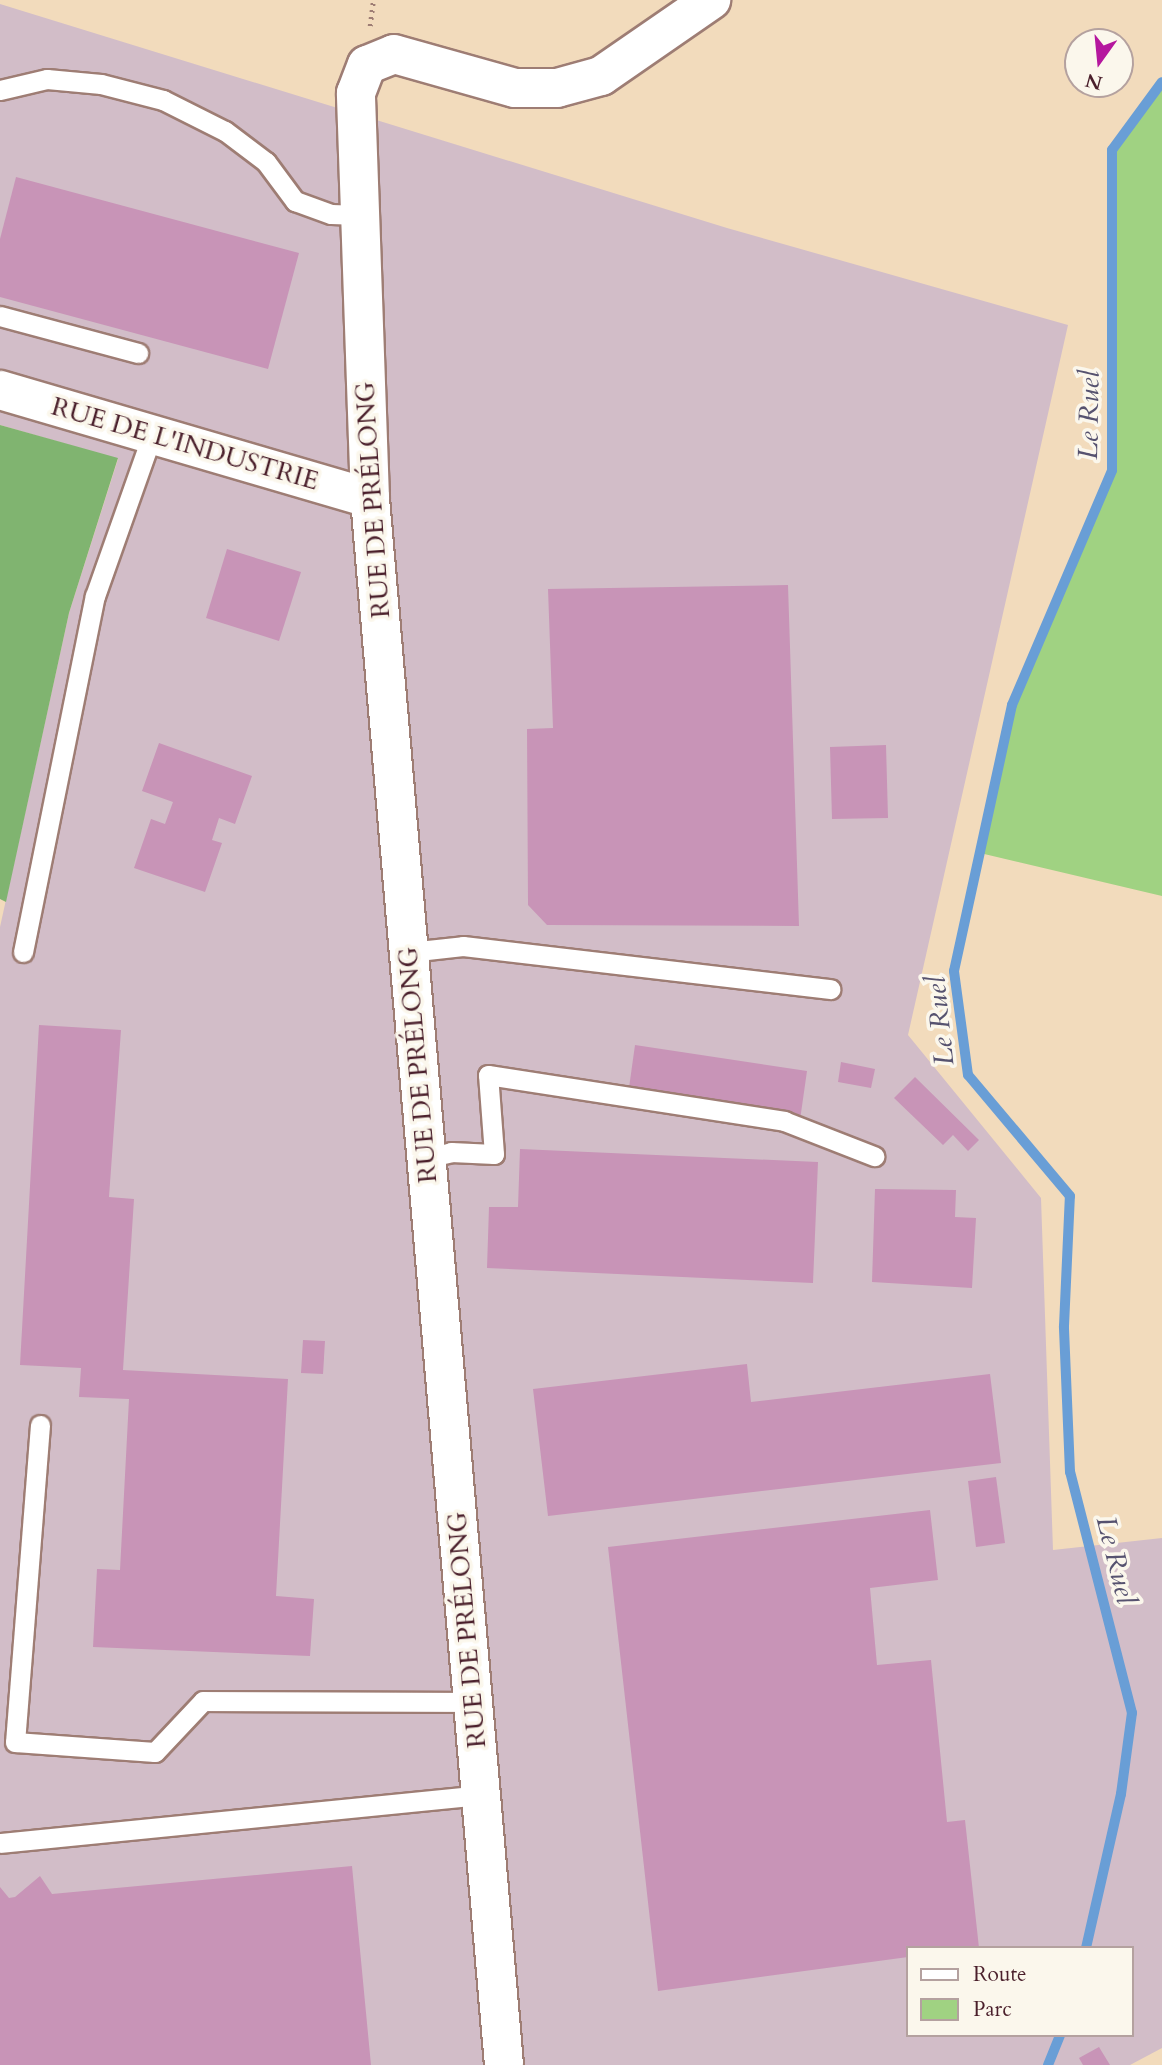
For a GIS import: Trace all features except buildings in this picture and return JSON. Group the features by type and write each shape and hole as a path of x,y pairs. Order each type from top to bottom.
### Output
{"street":[{"name":"RUE DE PRÉLONG","path":"504,2065 370,498 356,93 367,65 394,54 515,88 557,88 601,76 711,0"},
{"name":"RUE DE L'INDUSTRIE","path":"0,390 370,498"}],"lane":[{"path":"0,90 47,79 101,83 163,100 225,131 265,162 295,201 331,214 360,215"},
{"path":"0,316 138,353"},
{"path":"23,953 95,596 152,435"},
{"path":"409,952 463,946 830,989"},
{"path":"426,1158 451,1152 494,1154 488,1076 784,1121 874,1156"},
{"path":"40,1425 15,1742 155,1752 202,1701 473,1702"},
{"path":"0,1843 481,1795"}],"shaded area":[{"path":"0,4 727,228 1068,325 908,1035 1041,1198 1053,1550 1162,1538 1162,2048 1130,2065 0,2065 0,927 69,613 118,459 0,425"}],"green space":[{"path":"1162,82 1162,896 980,853 1012,705 1112,470 1112,150"},
{"path":"0,425 118,458 69,613 6,902 0,899"}],"waterway":[{"name":"Le Ruel","path":"1086,1946 1121,1794 1132,1713 1070,1472 1064,1326 1070,1196 968,1075 954,971 1012,705 1112,470 1112,150 1162,82"},
{"name":"Le Ruel","path":"1048,2065 1059,2037"}]}
